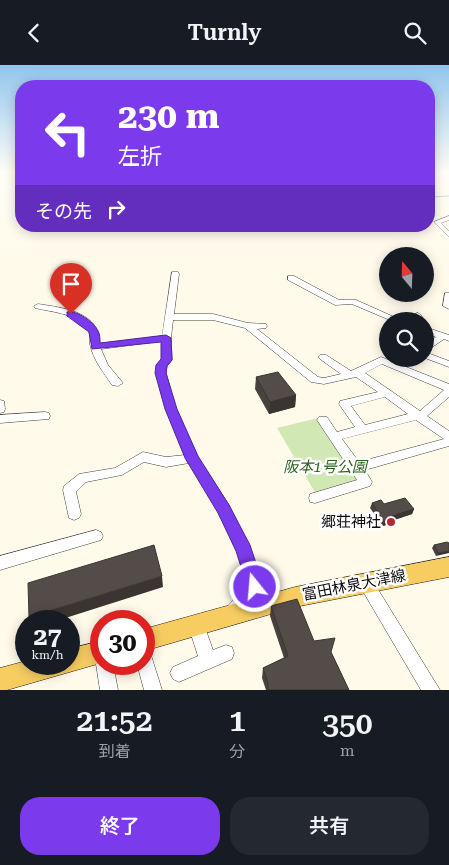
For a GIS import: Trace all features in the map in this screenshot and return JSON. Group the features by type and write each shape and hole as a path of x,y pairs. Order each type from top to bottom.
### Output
{"main road":[{"name":"富田林泉大津線","path":"155,637 295,597 449,567"},
{"path":"0,680 18,675"}],"street":[{"path":"449,219 437,222 449,235"},
{"path":"175,274 166,338 167,360 162,365 161,373 171,409 192,458 224,509 244,551 255,587 247,593 231,615"},
{"path":"290,278 338,303 353,302 379,313"},
{"path":"448,295 447,306 449,307"},
{"path":"38,306 77,316 94,332 100,359 116,383 118,383"},
{"path":"169,317 213,317 248,326 263,326"},
{"path":"248,326 315,381 324,381 354,374 381,360 449,389 423,414 334,437"},
{"path":"434,333 446,337"},
{"path":"434,344 446,337"},
{"path":"96,347 166,338"},
{"path":"323,357 387,393 449,437"},
{"path":"434,358 449,364"},
{"path":"362,429 344,404 387,393"},
{"path":"0,404 0,409"},
{"path":"0,419 46,416"},
{"path":"315,498 366,482 323,420"},
{"path":"356,468 449,442"},
{"path":"74,515 70,489 83,478 118,472 143,457 166,462 192,458"},
{"path":"0,563 96,536"},
{"path":"366,583 431,690"},
{"path":"196,625 208,661"},
{"path":"179,673 226,653"},
{"path":"107,675 109,690"},
{"path":"149,675 153,690"}],"green space":[{"name":"阪本1号公園","path":"318,418 359,478 358,482 316,494 277,428"}],"building":[{"path":"278,372 296,395 270,402 256,377"},
{"path":"405,498 414,509 392,516 394,518 384,522 372,503 381,500 384,504"},
{"path":"449,543 449,551 438,553 434,545"},
{"path":"154,545 162,576 52,610 29,610 28,583"},
{"path":"297,599 314,641 335,638 331,652 349,690 268,690 268,683 263,668 288,656 271,606"}],"place":[{"name":"郷荘神社","path":"391,522"}],"route":[{"path":"71,314 77,316 91,327 94,332 96,347 166,338 167,360 162,365 161,373 171,409 192,458 224,509 244,551 255,587"}]}
